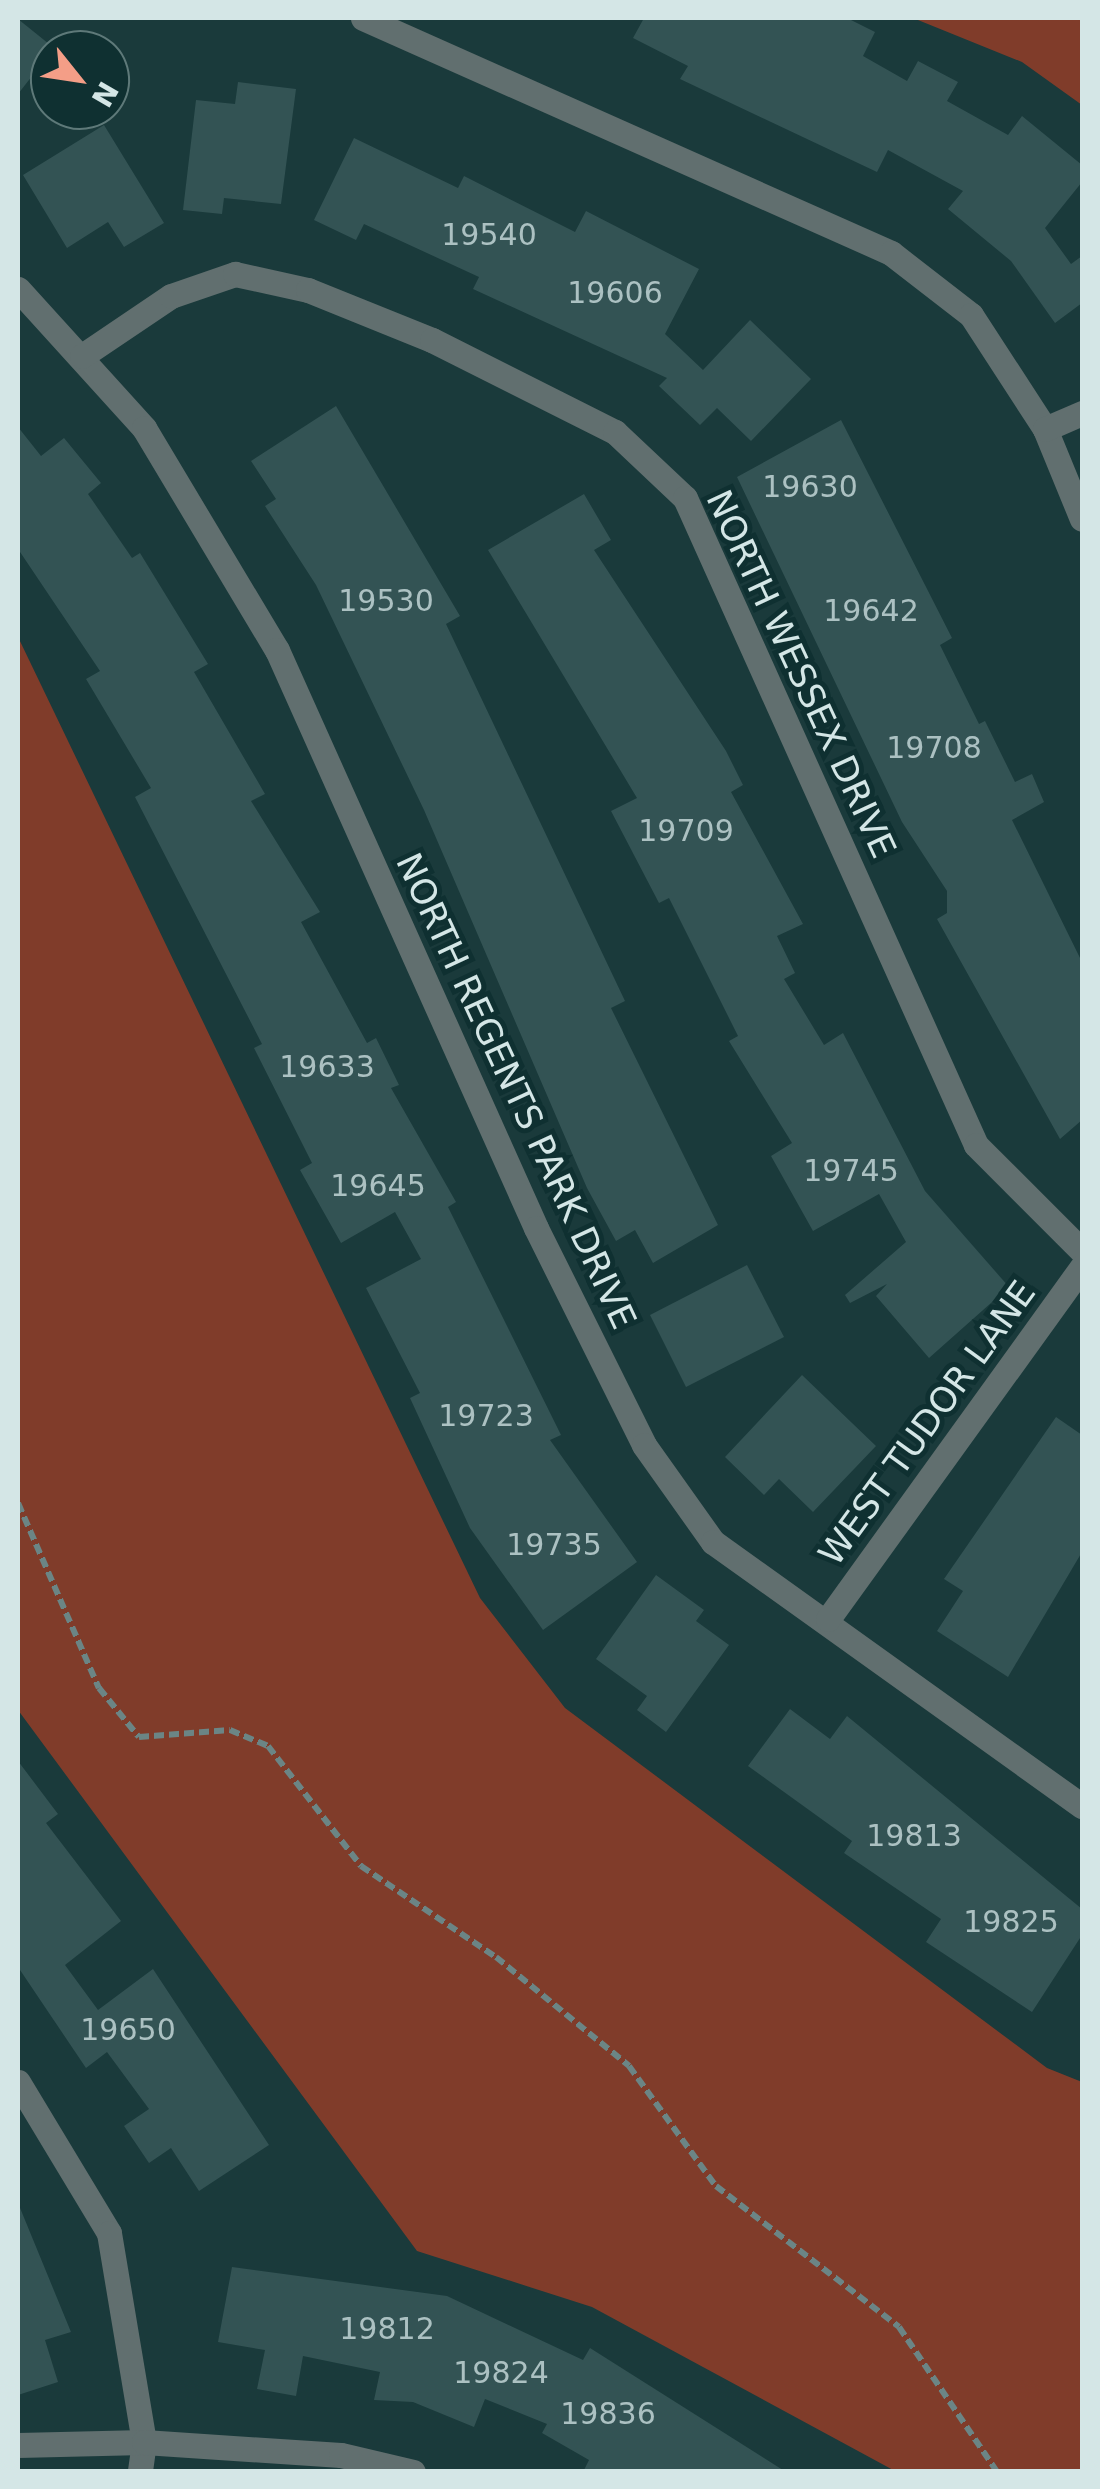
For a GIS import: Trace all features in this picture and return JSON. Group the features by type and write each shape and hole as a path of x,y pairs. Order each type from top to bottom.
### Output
{"street":[{"path":"364,18 891,253 971,314 1044,429 1082,520"},
{"name":"NORTH WESSEX DRIVE","path":"82,356 171,296 235,274 308,290 432,340 615,432 685,498 976,1145 1082,1251"},
{"name":"NORTH REGENTS PARK DRIVE","path":"18,289 144,428 277,650 536,1228 644,1444 713,1542 828,1619 1082,1806"},
{"path":"1044,429 1082,413"},
{"name":"WEST TUDOR LANE","path":"828,1619 1082,1267"},
{"path":"18,2082 109,2234 144,2442 140,2472"},
{"path":"18,2445 144,2442 341,2456 413,2472"}],"path":[{"path":"18,1503 100,1688 139,1737 230,1730 268,1746 361,1866 496,1957 629,2066 716,2186 899,2327 997,2472"}],"shaded area":[{"path":"913,18 1082,18 1082,105 1022,62"},
{"path":"18,637 480,1598 565,1708 1047,2068 1082,2082 1082,2471 895,2471 592,2307 417,2251 18,1710"}],"building":[{"path":"644,18 847,18 875,32 863,56 907,81 918,61 958,82 947,101 1008,135 1022,116 1082,165 1082,182 1045,228 1071,264 1082,256 1082,303 1055,323 1011,261 948,209 963,191 888,150 877,172 680,79 688,66 633,38"},
{"path":"18,19 32,30 30,79 18,94"},
{"path":"238,82 296,89 281,204 224,198 222,214 183,210 196,100 235,104"},
{"path":"96,130 107,130 164,223 124,247 108,222 67,248 23,175"},
{"path":"354,138 458,188 464,176 575,232 586,211 699,269 665,334 703,370 750,320 811,379 751,441 717,408 700,425 659,386 667,378 473,289 479,277 364,224 356,240 314,220"},
{"path":"336,406 460,616 446,624 625,1001 611,1008 718,1225 653,1263 635,1230 616,1241 587,1188 424,810 316,585 265,506 276,499 251,461"},
{"path":"841,420 952,638 940,645 979,724 985,721 1015,782 1032,774 1044,802 1012,820 1082,962 1082,1120 1060,1139 937,919 947,913 947,891 902,822 737,477"},
{"path":"18,427 41,456 64,438 101,483 88,494 132,558 140,553 208,664 194,672 265,794 251,801 320,912 301,922 367,1043 376,1038 399,1085 391,1088 456,1202 448,1207 561,1435 550,1440 637,1562 543,1630 470,1528 410,1398 420,1393 366,1288 421,1259 395,1212 341,1243 300,1170 312,1163 254,1048 262,1044 135,797 151,788 86,679 100,671 18,549"},
{"path":"584,494 611,540 594,550 726,751 743,785 731,792 803,924 777,936 795,973 784,979 824,1045 843,1033 925,1191 1009,1287 929,1358 876,1296 887,1284 850,1303 845,1295 906,1242 879,1194 813,1231 771,1156 792,1143 729,1041 738,1036 669,898 659,903 611,811 637,798 488,550"},
{"path":"747,1265 784,1337 686,1387 650,1315"},
{"path":"802,1375 876,1446 813,1512 779,1479 764,1495 725,1457"},
{"path":"1056,1417 1082,1435 1082,1552 1008,1677 937,1631 963,1591 944,1579"},
{"path":"656,1575 704,1610 696,1621 729,1645 666,1732 637,1710 647,1696 596,1659"},
{"path":"790,1709 830,1739 847,1716 1082,1909 1082,1935 1032,2012 926,1942 941,1919 844,1853 852,1841 748,1766"},
{"path":"18,1761 58,1814 46,1823 121,1921 65,1965 98,2010 153,1969 269,2145 199,2191 171,2148 149,2163 124,2126 149,2109 107,2052 86,2068 18,1967"},
{"path":"18,2203 71,2332 45,2340 58,2382 18,2395"},
{"path":"232,2267 447,2296 583,2360 590,2348 786,2472 583,2472 589,2460 542,2433 547,2424 485,2399 474,2427 413,2402 374,2400 380,2372 303,2356 296,2396 257,2389 265,2350 218,2342"}]}
